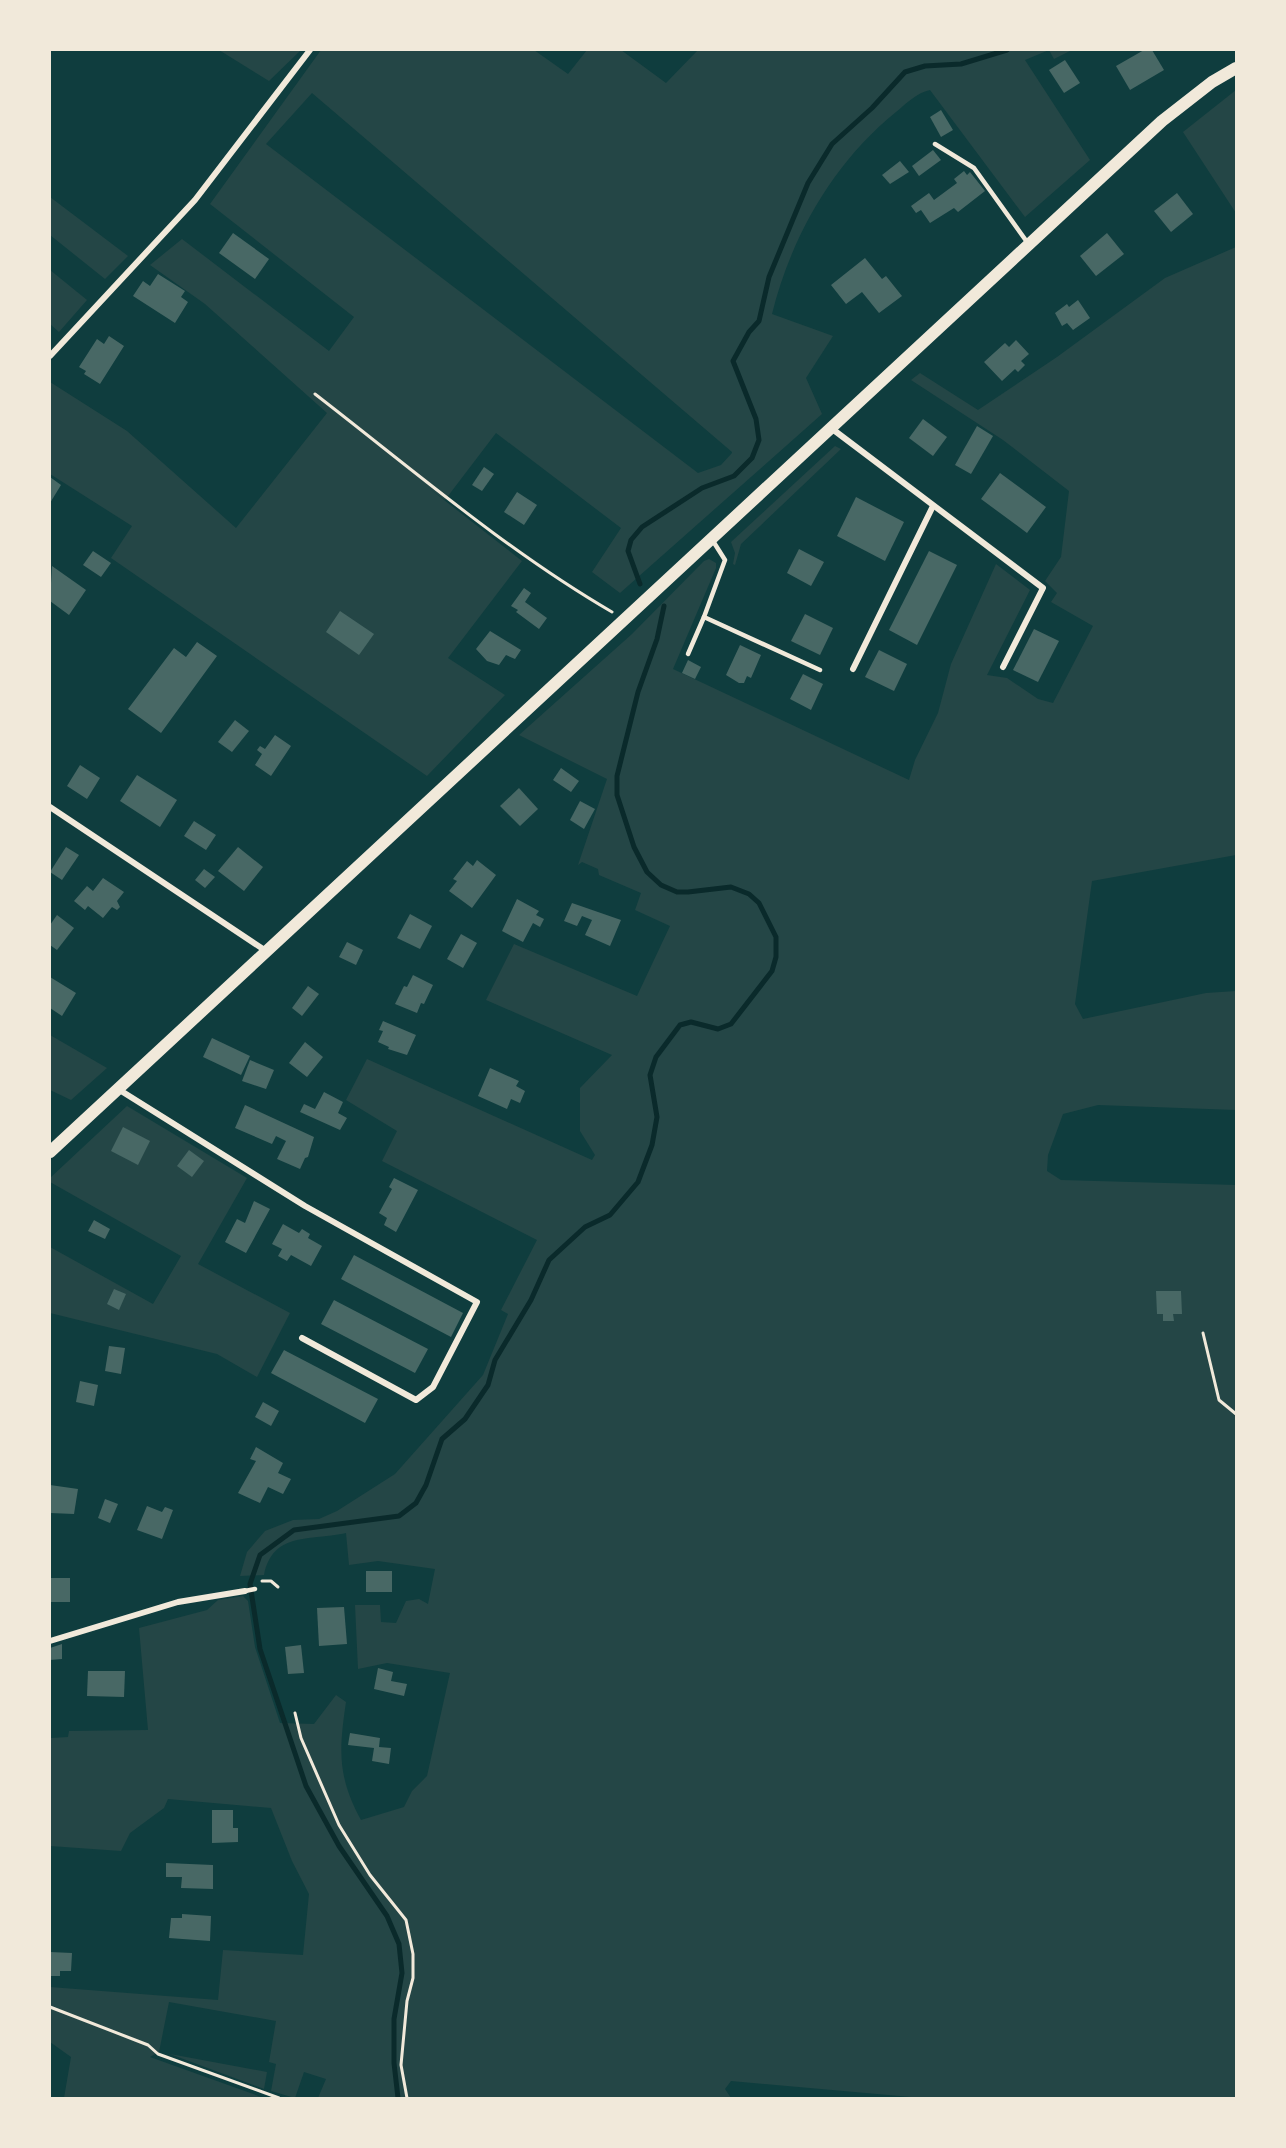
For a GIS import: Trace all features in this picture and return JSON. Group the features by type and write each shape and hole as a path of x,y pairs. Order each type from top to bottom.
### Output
{"main road":[{"path":"50,1152 1162,121 1212,82 1236,68"}],"street":[{"path":"50,356 195,200 310,50"},
{"path":"831,428 1043,588 1003,667"},
{"path":"853,669 933,506"},
{"path":"50,807 266,951"},
{"path":"118,1089 304,1206 477,1302 433,1387 416,1400 302,1338"},
{"path":"50,1641 177,1602 245,1590"}],"lane":[{"path":"935,144 974,168 1029,244"},
{"path":"688,654 725,560 712,538"},
{"path":"704,617 820,670"},
{"path":"245,1590 255,1589"}],"path":[{"path":"315,394 513,546 579,593 614,613"},
{"path":"1203,1333 1219,1400 1236,1414"},
{"path":"271,1581 278,1587"},
{"path":"295,1713 301,1738 339,1825 370,1875 406,1920 413,1954 413,1978 407,2001 401,2065 407,2098"},
{"path":"50,2007 148,2045 158,2054 279,2098"}],"shaded area":[{"path":"219,50 301,50 269,81"},
{"path":"321,50 534,50 568,74 587,50 621,50 666,83 698,50 1049,50 1025,60 1090,160 1025,217 930,90 912,99 873,132 834,178 803,230 780,285 772,314 833,336 806,378 822,414 620,593 592,572 621,528 496,433 445,500 430,489 522,561 448,658 505,695 427,776 111,558 132,526 50,474 50,382 127,431 236,528 327,413 205,304 150,265 182,239 329,351 354,317 210,204","holes":["312,93 732,452 721,465 698,473 266,144"]},
{"path":"1049,50 1072,50 1054,59"},
{"path":"1236,90 1236,213 1183,132"},
{"path":"50,197 128,256 105,279 50,235"},
{"path":"1236,247 1236,855 1092,881 1075,1004 1083,1019 1206,993 1236,991 1236,1110 1098,1105 1063,1114 1048,1155 1047,1171 1061,1180 1236,1185 1236,2098 922,2098 731,2081 725,2089 731,2098 318,2098 326,2079 304,2072 295,2098 271,2091 276,2064 269,2062 276,2021 169,2002 159,2052 150,2057 264,2098 64,2098 71,2057 50,2042 50,1987 218,2000 223,1950 303,1955 309,1894 292,1861 271,1808 168,1799 164,1808 130,1833 121,1851 50,1846 51,1738 68,1737 69,1731 148,1730 139,1628 207,1610 218,1600 243,1596 248,1601 255,1647 280,1723 314,1724 336,1695 346,1702 341,1749 342,1762 348,1790 361,1820 404,1807 412,1791 427,1776 450,1673 387,1663 358,1669 355,1605 380,1605 381,1622 396,1623 406,1601 419,1599 428,1604 435,1569 378,1561 349,1565 346,1533 295,1540 285,1544 269,1561 264,1575 240,1576 247,1552 265,1531 293,1520 319,1519 337,1511 395,1474 483,1375 508,1314 501,1310 537,1240 382,1161 397,1131 346,1100 367,1059 592,1160 595,1155 580,1131 580,1088 612,1055 486,1000 514,944 637,996 670,926 635,910 641,893 599,875 598,869 582,862 578,865 607,779 519,735 632,634 704,561 709,559 716,563 716,568 673,669 909,780 915,760 938,713 951,664 996,564 1030,590 987,675 1007,678 1038,699 1053,703 1093,626 1051,602 1057,593 1045,581 1061,557 1069,491 1003,440 911,380 920,373 978,410 1057,357 1165,278"},
{"path":"50,270 87,300 59,332 50,324"},
{"path":"835,446 841,449 741,544 735,565 733,564 735,553 731,542"},
{"path":"50,1035 107,1068 71,1100 50,1090"},
{"path":"127,1106 247,1178 198,1264 290,1313 257,1377 217,1354 50,1313 50,1247 153,1304 181,1256 50,1182 50,1178"},
{"path":"170,2054 267,2072 264,2089"}],"building":[{"path":"1144,50 1152,50 1164,70 1130,90 1116,66"},
{"path":"1065,60 1080,83 1064,93 1049,70"},
{"path":"941,110 953,130 941,137 930,117"},
{"path":"933,150 941,160 919,176 912,166"},
{"path":"900,161 909,172 890,184 882,175"},
{"path":"964,171 967,175 970,172 985,191 958,212 954,208 930,223 921,210 916,213 911,206 929,193 934,200 957,183 954,179"},
{"path":"1177,193 1193,214 1171,232 1154,211"},
{"path":"233,233 269,259 255,279 219,253"},
{"path":"1107,233 1124,254 1096,276 1080,256"},
{"path":"865,258 882,279 886,276 902,296 879,313 862,292 846,304 831,285"},
{"path":"158,274 185,291 181,297 188,302 175,323 133,296 143,281 150,286"},
{"path":"1078,300 1090,318 1073,330 1067,323 1062,326 1055,313 1067,304 1069,307"},
{"path":"109,336 124,346 100,384 84,374 86,371 79,367 97,339 104,344"},
{"path":"1016,340 1029,354 1021,361 1025,365 1018,372 1015,369 1002,381 984,362 1005,343 1009,347"},
{"path":"923,419 947,437 933,456 909,438"},
{"path":"977,426 993,436 971,474 955,465"},
{"path":"484,467 494,474 482,491 472,485"},
{"path":"1000,473 1046,507 1027,533 981,499"},
{"path":"50,477 61,485 50,503"},
{"path":"517,492 537,505 524,525 504,512"},
{"path":"856,497 904,522 885,561 837,536"},
{"path":"799,549 824,562 811,586 787,573"},
{"path":"93,551 111,563 101,577 83,565"},
{"path":"929,551 957,565 917,645 889,630"},
{"path":"52,566 86,590 69,615 50,601"},
{"path":"524,588 531,593 525,602 547,618 539,629 511,606"},
{"path":"340,611 374,634 359,655 326,632"},
{"path":"805,614 833,628 820,655 791,641"},
{"path":"1034,629 1059,641 1038,682 1013,670"},
{"path":"490,631 521,650 515,659 506,655 499,665 487,661 476,649"},
{"path":"197,642 217,656 161,733 128,709 174,648 186,657"},
{"path":"740,645 761,655 751,678 747,676 744,683 739,683 726,675"},
{"path":"879,650 907,664 894,691 865,677"},
{"path":"688,660 701,667 695,679 682,673"},
{"path":"803,674 823,684 811,710 790,699"},
{"path":"235,720 249,731 232,752 218,742"},
{"path":"275,735 291,746 271,776 255,765 262,754 257,750 260,746 265,749"},
{"path":"80,765 100,778 87,799 67,786"},
{"path":"561,768 579,781 571,792 553,780"},
{"path":"137,775 177,800 160,827 120,801"},
{"path":"519,788 538,809 520,826 500,806"},
{"path":"580,801 595,809 584,829 570,820"},
{"path":"194,821 216,835 206,850 184,836"},
{"path":"66,847 79,855 62,880 50,872"},
{"path":"238,847 263,867 244,891 218,871"},
{"path":"477,860 496,875 472,908 449,891 457,881 453,879 467,861 473,866"},
{"path":"204,869 215,877 205,888 195,880"},
{"path":"103,878 124,892 117,901 120,907 117,910 112,907 103,918 88,906 85,910 74,901 87,886 93,891"},
{"path":"517,899 539,911 536,915 544,919 540,927 533,923 523,942 502,931"},
{"path":"572,903 621,920 610,946 585,935 592,920 582,916 577,926 564,921"},
{"path":"410,914 432,926 420,949 397,938"},
{"path":"57,915 74,928 57,950 50,945 50,925"},
{"path":"461,934 477,943 463,968 447,959"},
{"path":"347,942 363,950 356,965 339,957"},
{"path":"413,975 433,985 417,1013 395,1004 404,986 407,987"},
{"path":"50,977 76,993 62,1016 50,1008"},
{"path":"308,986 319,994 302,1016 292,1008"},
{"path":"383,1021 416,1035 407,1055 388,1049 389,1047 378,1042 383,1031 379,1030"},
{"path":"212,1038 250,1056 241,1075 203,1057"},
{"path":"305,1042 323,1057 307,1077 289,1063"},
{"path":"250,1060 274,1070 266,1089 242,1081"},
{"path":"490,1068 519,1081 516,1086 525,1091 520,1103 511,1099 507,1109 478,1096"},
{"path":"324,1092 343,1102 338,1113 347,1118 340,1130 300,1112 304,1104 315,1109"},
{"path":"245,1105 314,1137 308,1157 305,1158 300,1169 277,1159 286,1141 276,1136 272,1144 235,1128"},
{"path":"123,1127 150,1141 138,1165 111,1151"},
{"path":"189,1150 204,1161 192,1177 177,1166"},
{"path":"394,1178 418,1190 396,1232 384,1225 387,1218 379,1213 392,1189 389,1187"},
{"path":"254,1201 270,1209 246,1253 225,1242 237,1219 245,1223"},
{"path":"94,1220 110,1229 105,1239 88,1231"},
{"path":"283,1224 299,1233 302,1229 310,1234 308,1238 322,1246 311,1266 291,1255 287,1261 278,1256 282,1249 272,1244"},
{"path":"354,1255 463,1313 451,1337 341,1279"},
{"path":"114,1289 126,1294 119,1310 107,1304"},
{"path":"1156,1291 1181,1291 1182,1314 1173,1314 1174,1321 1163,1321 1163,1314 1157,1314"},
{"path":"334,1300 428,1349 415,1373 321,1324"},
{"path":"109,1346 125,1348 121,1374 105,1371"},
{"path":"284,1350 378,1399 365,1423 271,1373"},
{"path":"80,1381 98,1385 94,1406 76,1402"},
{"path":"263,1402 279,1411 271,1426 255,1417"},
{"path":"256,1447 283,1463 278,1473 291,1479 283,1494 268,1487 260,1503 238,1493 256,1461 250,1459"},
{"path":"50,1485 78,1489 74,1514 50,1513"},
{"path":"105,1499 118,1504 110,1523 98,1518"},
{"path":"147,1506 162,1512 165,1507 173,1510 162,1539 137,1530"},
{"path":"366,1571 392,1571 392,1592 366,1592"},
{"path":"50,1578 70,1578 70,1602 50,1602"},
{"path":"344,1607 347,1644 319,1646 317,1608"},
{"path":"62,1644 62,1659 50,1660 50,1648"},
{"path":"301,1645 304,1673 288,1674 285,1647"},
{"path":"378,1668 393,1672 391,1681 407,1684 404,1696 374,1689"},
{"path":"88,1671 125,1671 124,1697 87,1696"},
{"path":"350,1733 380,1738 379,1747 391,1748 389,1764 372,1761 374,1748 348,1745"},
{"path":"212,1810 233,1810 233,1828 238,1828 238,1842 212,1843"},
{"path":"166,1863 213,1865 213,1889 181,1888 182,1877 166,1877"},
{"path":"182,1914 211,1916 210,1941 169,1938 171,1918 182,1918"},
{"path":"50,1952 72,1953 71,1971 60,1971 60,1976 50,1976"}],"waterway":[{"path":"640,584 628,551 631,540 642,527 702,488 734,476 752,458 759,440 756,419 733,361 749,332 759,321 769,277 808,183 832,144 872,108 905,72 925,66 961,64 1007,50"},
{"path":"398,2098 394,2063 394,2019 402,1973 399,1944 387,1916 339,1846 306,1786 260,1649 250,1584 260,1555 294,1530 399,1516 416,1503 426,1485 442,1439 465,1419 488,1385 495,1360 531,1300 549,1260 585,1227 610,1215 638,1182 652,1145 657,1117 650,1075 656,1057 680,1025 691,1022 718,1029 731,1024 772,971 776,957 776,937 759,903 749,894 731,887 677,892 661,885 647,872 634,847 617,795 617,776 638,692 657,639 664,606"}]}
